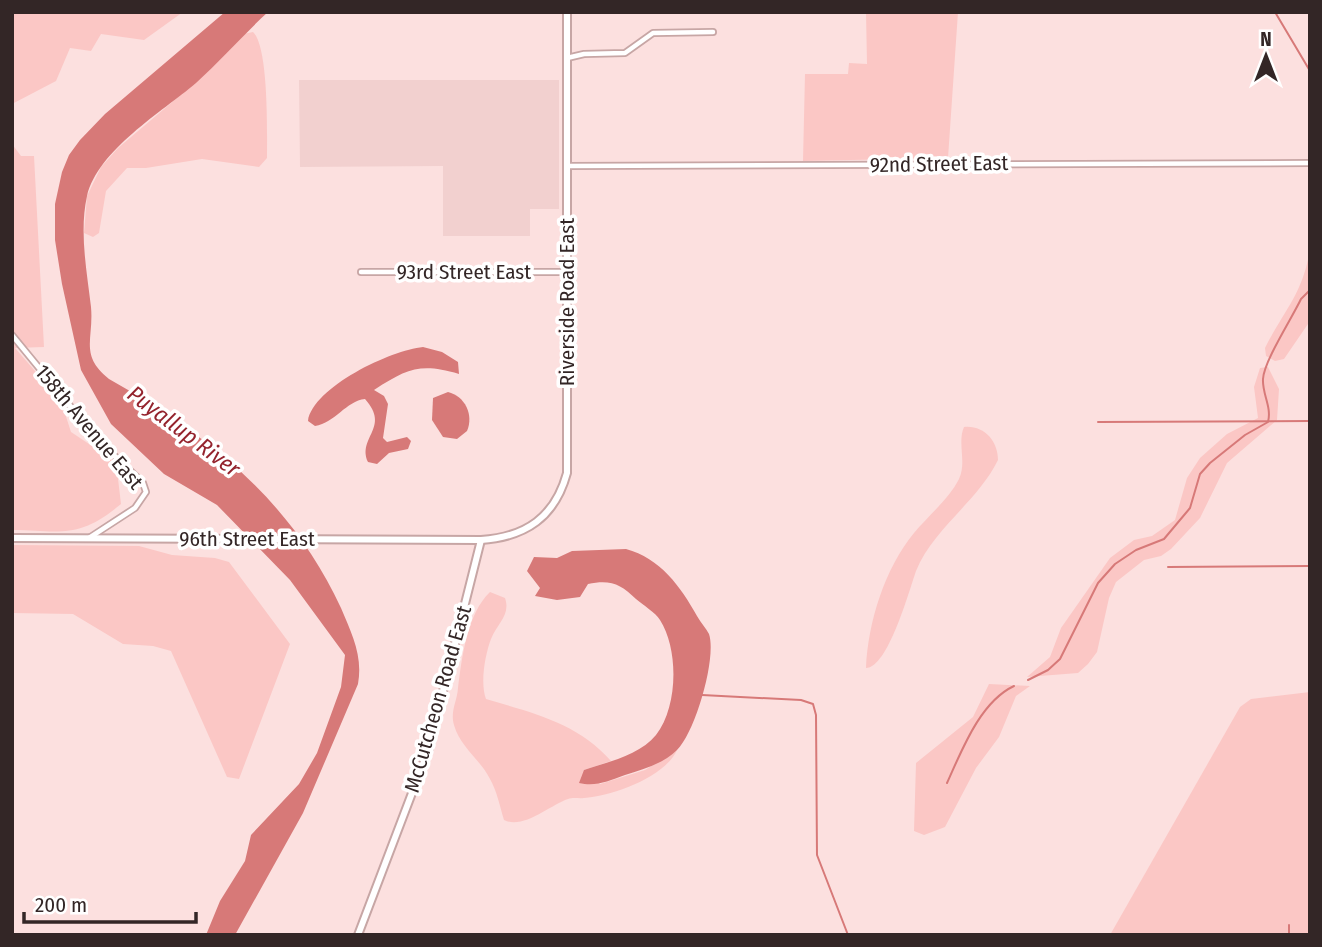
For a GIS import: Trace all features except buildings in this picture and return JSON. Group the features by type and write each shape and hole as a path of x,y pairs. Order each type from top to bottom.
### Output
{"street":[{"name":"Riverside Road East","path":"481,540 514,535 540,521 555,504 564,482 567,461 567,12"},
{"path":"567,58 584,54 625,52 653,33 713,32"},
{"name":"92nd Street East","path":"567,166 1310,163"},
{"name":"93rd Street East","path":"361,272 566,272"},
{"name":"158th Avenue East","path":"12,335 91,432 143,483 146,492 141,502 88,538"},
{"name":"96th Street East","path":"12,538 481,540"},
{"name":"McCutcheon Road East","path":"358,935 428,751 481,540"}],"shaded area":[{"path":"12,12 183,12 144,40 101,34 91,51 70,48 56,81 12,104"},
{"path":"866,12 958,12 948,158 803,161 805,74 848,74 849,63 867,64"},
{"path":"253,32 262,55 264,72 267,158 259,167 202,159 146,168 127,168 106,191 99,233 93,237 84,233 87,196 101,167 118,148 197,81 243,34"},
{"path":"299,80 559,80 559,209 530,209 530,236 443,236 443,166 300,167"},
{"path":"12,144 21,156 34,156 44,347 15,348 61,401 71,432 116,462 121,504 93,523 70,530 12,530"},
{"path":"1310,249 1310,321 1284,359 1275,361 1266,356 1265,348 1298,290"},
{"path":"1268,367 1279,389 1277,420 1227,463 1200,518 1171,549 1161,556 1144,560 1116,582 1109,598 1097,652 1088,664 1078,673 1027,677 1050,657 1061,628 1110,558 1134,540 1152,536 1175,520 1187,478 1200,458 1227,434 1258,418 1254,387 1260,368"},
{"path":"964,427 978,429 989,436 996,447 998,460 979,489 944,528 924,556 890,643 874,665 866,668 874,614 895,562 914,533 959,479"},
{"path":"12,545 139,546 172,555 215,558 229,562 290,644 239,779 227,777 171,651 153,646 123,644 73,614 12,613"},
{"path":"490,592 505,598 506,609 487,653 483,677 486,699 554,721 584,737 611,761 584,770 600,784 645,770 677,750 671,760 650,777 623,789 568,799 519,822 504,820 486,772 461,740 453,720 467,637 476,612"},
{"path":"989,684 1030,686 1016,696 999,737 976,768 945,827 924,835 914,831 916,763 973,717"},
{"path":"1310,692 1310,935 1110,935 1240,707 1251,699"}],"water":[{"name":"Puyallup River","path":"225,12 268,12 196,83 117,148 93,179 87,196 84,224 91,307 91,354 94,362 109,379 181,423 244,475 298,535 341,608 356,645 359,674 358,684 303,813 235,935 206,935 220,901 245,861 251,835 299,784 317,753 341,687 345,655 290,580 217,505 164,474 111,424 81,370 55,240 55,204 62,172 69,155 80,140 105,114"},
{"path":"423,347 442,352 458,362 459,374 424,368 406,372 374,390 384,396 388,404 383,438 387,442 407,437 411,441 408,449 389,453 377,464 368,462 367,446 375,418 365,399 352,404 322,424 315,426 308,421 313,408 324,396 355,372 392,355"},
{"path":"448,392 463,402 469,413 467,431 457,439 443,437 432,420 433,398"},
{"path":"626,549 649,559 668,575 709,634 711,645 707,677 691,728 684,741 671,755 652,765 607,781 597,784 579,783 584,770 633,753 656,735 669,709 672,694 673,662 670,647 658,617 620,586 603,582 588,584 580,597 557,600 535,596 540,588 527,571 534,557 557,558 572,551"}],"waterway":[{"path":"1275,12 1310,71"},
{"path":"1028,680 1048,670 1060,659 1098,583 1115,564 1136,550 1164,539 1190,508 1200,474 1245,435 1268,422 1269,411 1263,385 1265,371 1301,299 1310,290"},
{"path":"1098,422 1310,421"},
{"path":"1168,567 1310,566"},
{"path":"947,783 973,728 991,703 1014,686"},
{"path":"702,695 801,700 813,704 816,715 817,855 848,935"},
{"path":"1289,925 1289,935"}]}
